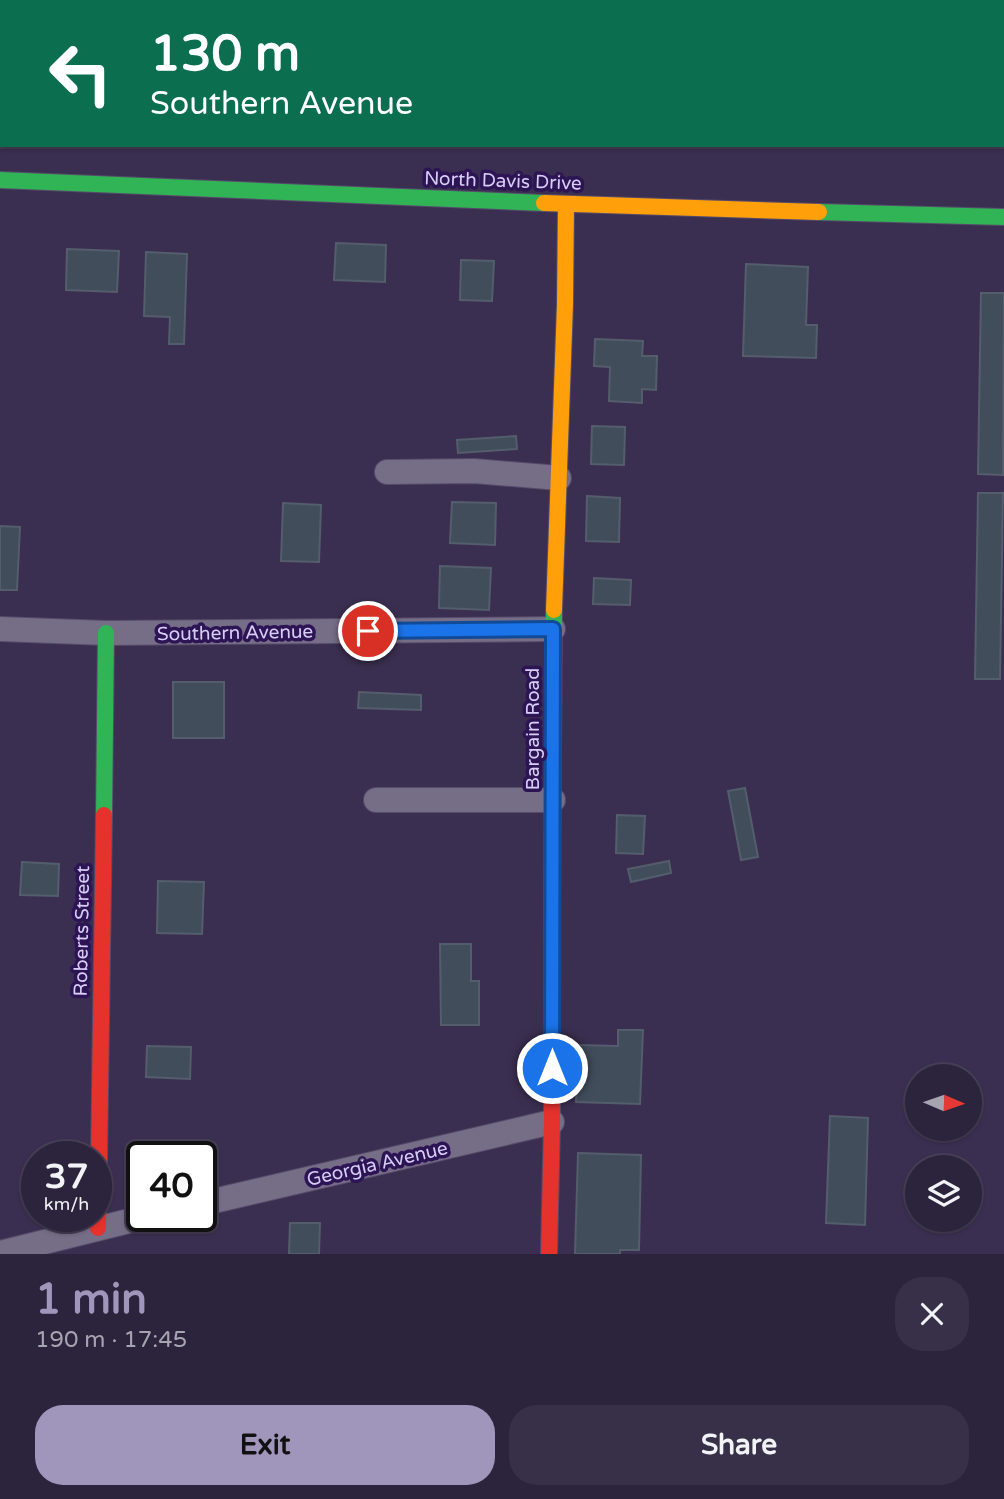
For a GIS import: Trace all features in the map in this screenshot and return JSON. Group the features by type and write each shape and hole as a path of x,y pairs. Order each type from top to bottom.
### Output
{"street":[{"name":"North Davis Drive","path":"0,180 566,204 1004,217"},
{"name":"Bargain Road","path":"549,1254 552,1122 553,629 566,204"},
{"path":"387,472 474,471 559,478"},
{"name":"Southern Avenue","path":"0,629 106,634 553,629"},
{"name":"Roberts Street","path":"99,1141 106,634"},
{"path":"376,800 553,800"},
{"name":"Georgia Avenue","path":"217,1200 552,1122"},
{"path":"0,1253 82,1232"}],"building":[{"path":"336,243 386,245 385,282 334,280"},
{"path":"67,249 119,251 117,292 66,290"},
{"path":"146,252 187,254 184,344 169,344 170,317 144,316"},
{"path":"461,260 494,261 492,301 460,300"},
{"path":"746,264 808,267 806,325 817,325 816,358 743,356"},
{"path":"981,293 1004,293 1003,475 978,474"},
{"path":"595,339 643,341 642,356 657,356 656,390 642,389 642,403 609,401 610,367 594,366"},
{"path":"592,426 625,427 624,465 591,464"},
{"path":"516,436 517,449 458,453 457,440"},
{"path":"978,493 1003,493 1000,679 975,679"},
{"path":"587,496 620,498 619,542 586,541"},
{"path":"452,502 496,503 495,545 450,543"},
{"path":"283,503 321,505 319,562 281,561"},
{"path":"0,526 20,527 17,590 0,590"},
{"path":"440,566 491,568 489,610 439,608"},
{"path":"594,578 631,580 630,605 593,604"},
{"path":"173,682 224,682 224,738 173,738"},
{"path":"359,692 421,695 421,710 358,708"},
{"path":"745,788 758,857 741,860 728,791"},
{"path":"617,815 645,816 643,854 616,853"},
{"path":"669,861 671,873 631,882 628,869"},
{"path":"22,862 59,864 58,896 20,895"},
{"path":"158,881 204,882 202,934 157,933"},
{"path":"440,944 471,944 471,981 479,981 479,1025 441,1025"},
{"path":"618,1030 643,1030 640,1104 576,1102 578,1045 618,1046"},
{"path":"147,1046 191,1047 190,1079 146,1077"},
{"path":"830,1116 868,1118 865,1225 826,1223"},
{"path":"578,1153 641,1155 639,1250 620,1250 620,1254 575,1254"},
{"path":"290,1223 320,1223 319,1254 289,1254"}],"traffic: fast":[{"path":"0,180 544,203"},
{"path":"819,212 1004,217"},
{"path":"552,893 554,610"},
{"path":"104,815 106,633"}],"traffic: slow":[{"path":"544,203 819,212"},
{"path":"554,610 566,204"}],"traffic: jam":[{"path":"99,1141 104,815"},
{"path":"549,1254 552,893"}],"route":[{"path":"368,631 553,629 552,1068"}]}
